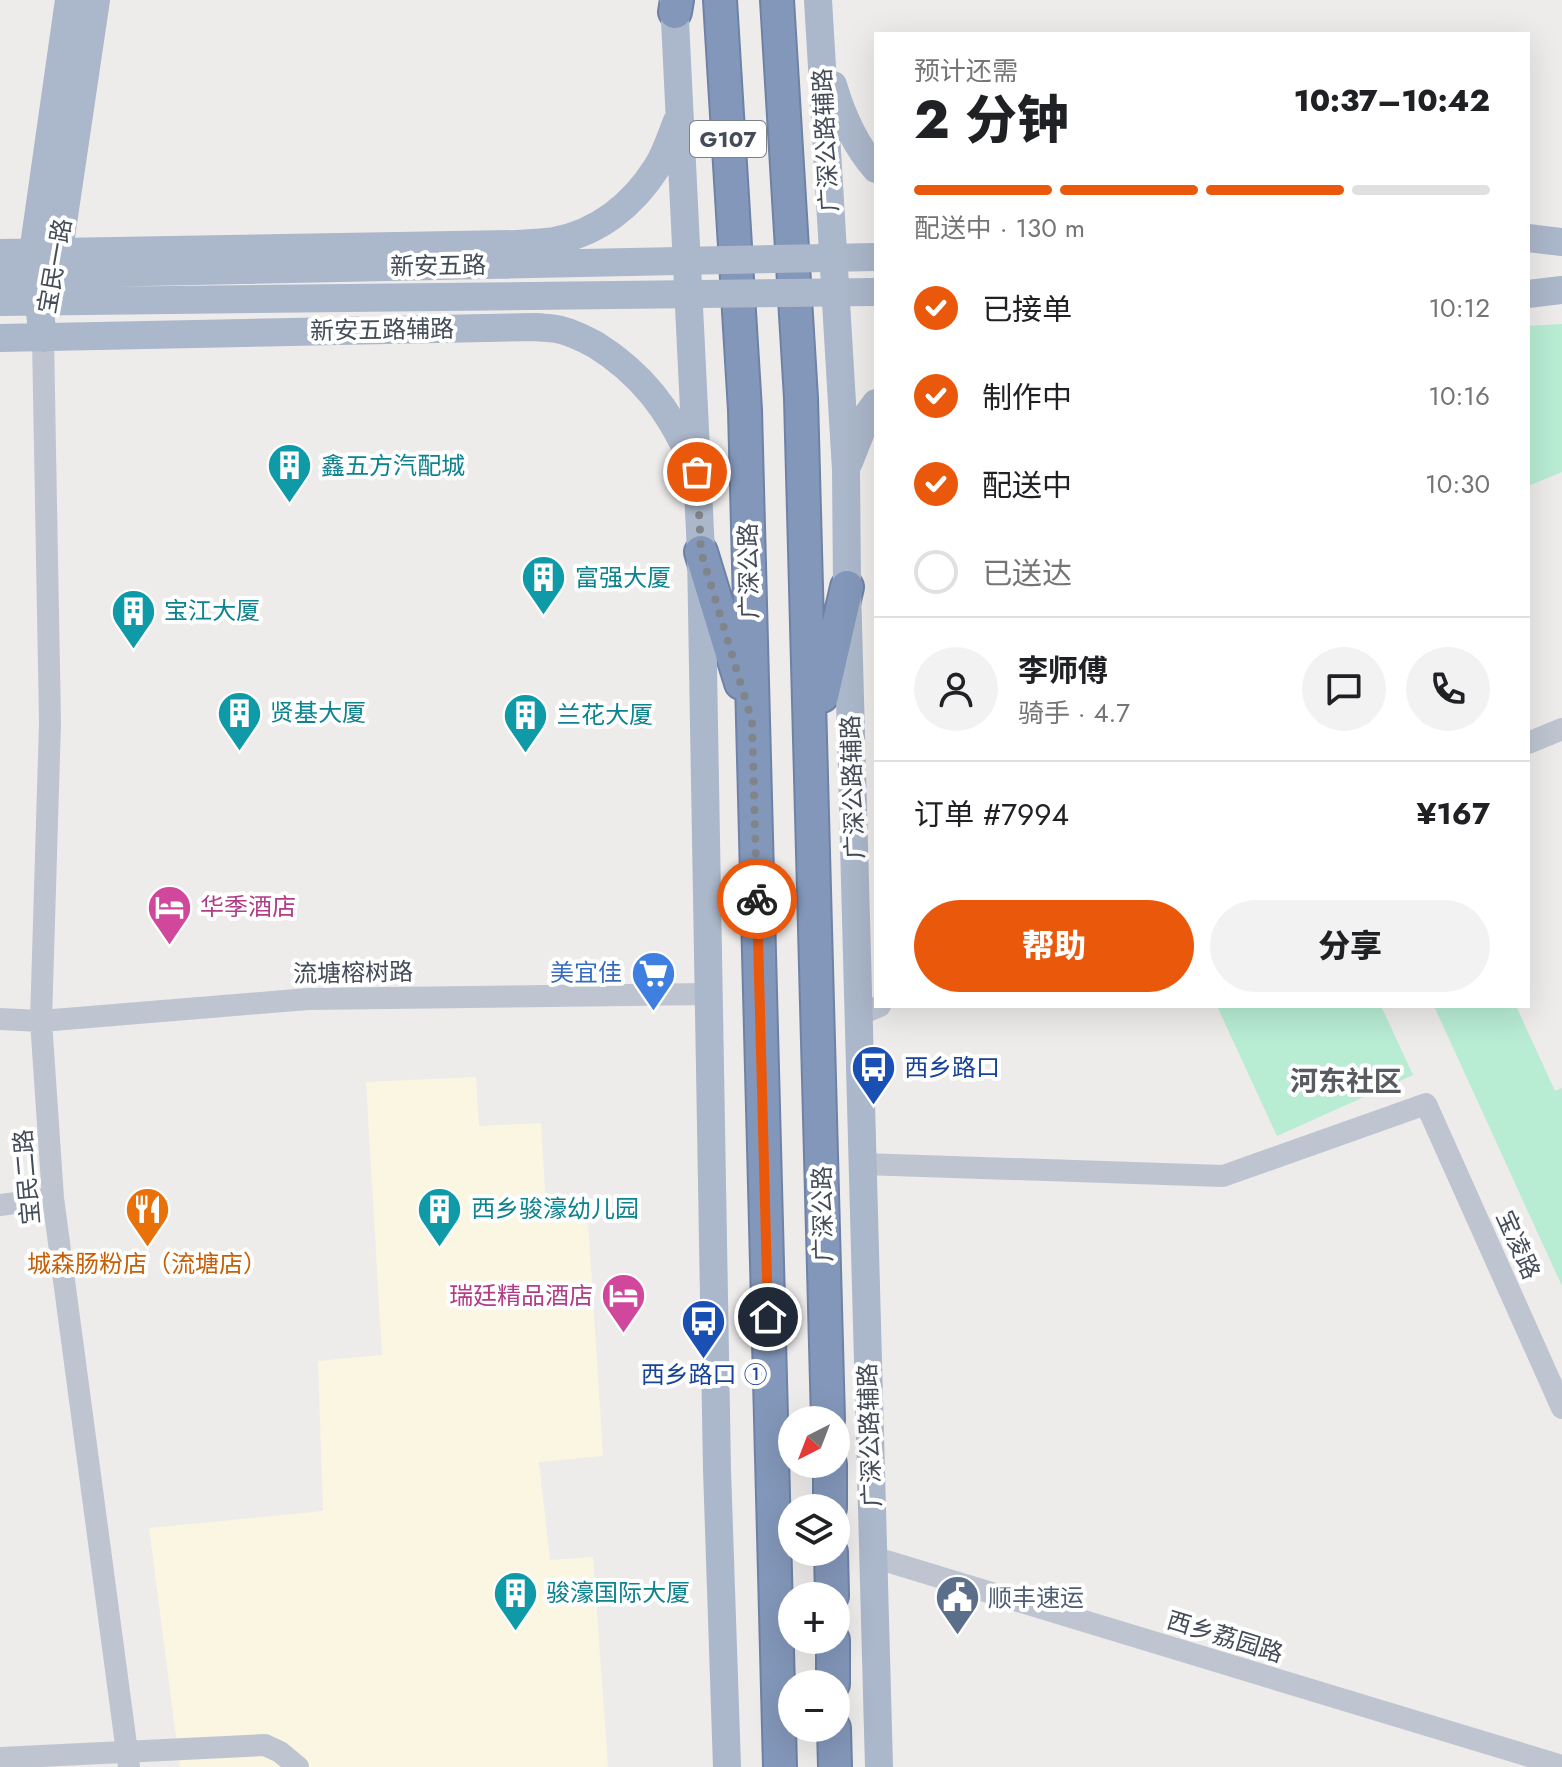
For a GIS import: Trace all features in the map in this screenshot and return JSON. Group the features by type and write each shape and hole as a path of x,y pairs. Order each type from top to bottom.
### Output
{"highway":[{"name":"广深公路","path":"720,0 745,410 780,1767"},
{"name":"广深公路","path":"777,0 801,398 828,1406"},
{"path":"701,552 752,721"},
{"path":"811,742 847,587"},
{"path":"834,1742 835,1767"}],"main road":[{"name":"宝民一路","path":"43,338 46,252 69,0"},
{"name":"宝民一路","path":"46,252 96,0"},
{"name":"广深公路辅路","path":"818,0 846,470 847,587 870,1010 863,1164 879,1767"},
{"path":"675,4 701,552 717,1470 727,1767"},
{"path":"821,44 841,114 874,167"},
{"path":"0,253 553,241 590,230 614,215 640,191 659,165 680,113"},
{"path":"1530,238 1562,243"},
{"path":"1530,245 1562,243"},
{"name":"新安五路","path":"0,275 874,257"},
{"path":"1530,288 1562,289"},
{"path":"1530,294 1562,289"},
{"name":"新安五路","path":"0,302 874,292"},
{"name":"新安五路辅路","path":"0,338 536,327 562,330 585,339 615,357 636,375 663,407 697,472"},
{"path":"846,470 874,406"}],"street":[{"name":"宝民二路","path":"43,338 50,723 41,1021 53,1198 128,1759"},
{"path":"1530,742 1562,729"},
{"name":"流塘榕树路","path":"0,1019 41,1021 308,999 708,994"},
{"name":"宝凌路","path":"863,1164 1223,1176 1426,1104 1562,1408"},
{"path":"0,1205 53,1198"},
{"name":"西乡荔园路","path":"873,1557 1562,1766"},
{"path":"0,1758 128,1759 265,1745 280,1752 298,1767"}],"shaded area":[{"path":"476,1077 479,1126 541,1123 546,1206 587,1205 603,1456 539,1462 550,1560 593,1557 608,1767 180,1767 149,1528 323,1511 318,1361 382,1355 366,1082"}],"green space":[{"path":"1562,324 1562,472 1530,485 1530,326"},
{"path":"1218,1008 1382,1008 1413,1075 1277,1136"},
{"path":"1435,1008 1517,1008 1555,1091 1562,1088 1562,1286"}],"way so far":[{"path":"697,472 701,552 752,721 757,899"}],"place":[{"name":"鑫五方汽配城","path":"290,505"},
{"name":"富强大厦","path":"544,617"},
{"name":"宝江大厦","path":"133,650"},
{"name":"贤基大厦","path":"239,752"},
{"name":"兰花大厦","path":"526,754"},
{"name":"华季酒店","path":"169,946"},
{"name":"美宜佳","path":"653,1012"},
{"name":"西乡路口","path":"873,1107"},
{"name":"西乡骏濠幼儿园","path":"440,1248"},
{"name":"城森肠粉店（流塘店）","path":"147,1249"},
{"name":"瑞廷精品酒店","path":"624,1335"},
{"name":"西乡路口 ①","path":"704,1360"},
{"name":"骏濠国际大厦","path":"515,1632"},
{"name":"顺丰速运","path":"957,1637"}],"district":[{"name":"河东社区","path":"1346,1081"}],"route":[{"path":"757,899 768,1317"}]}
